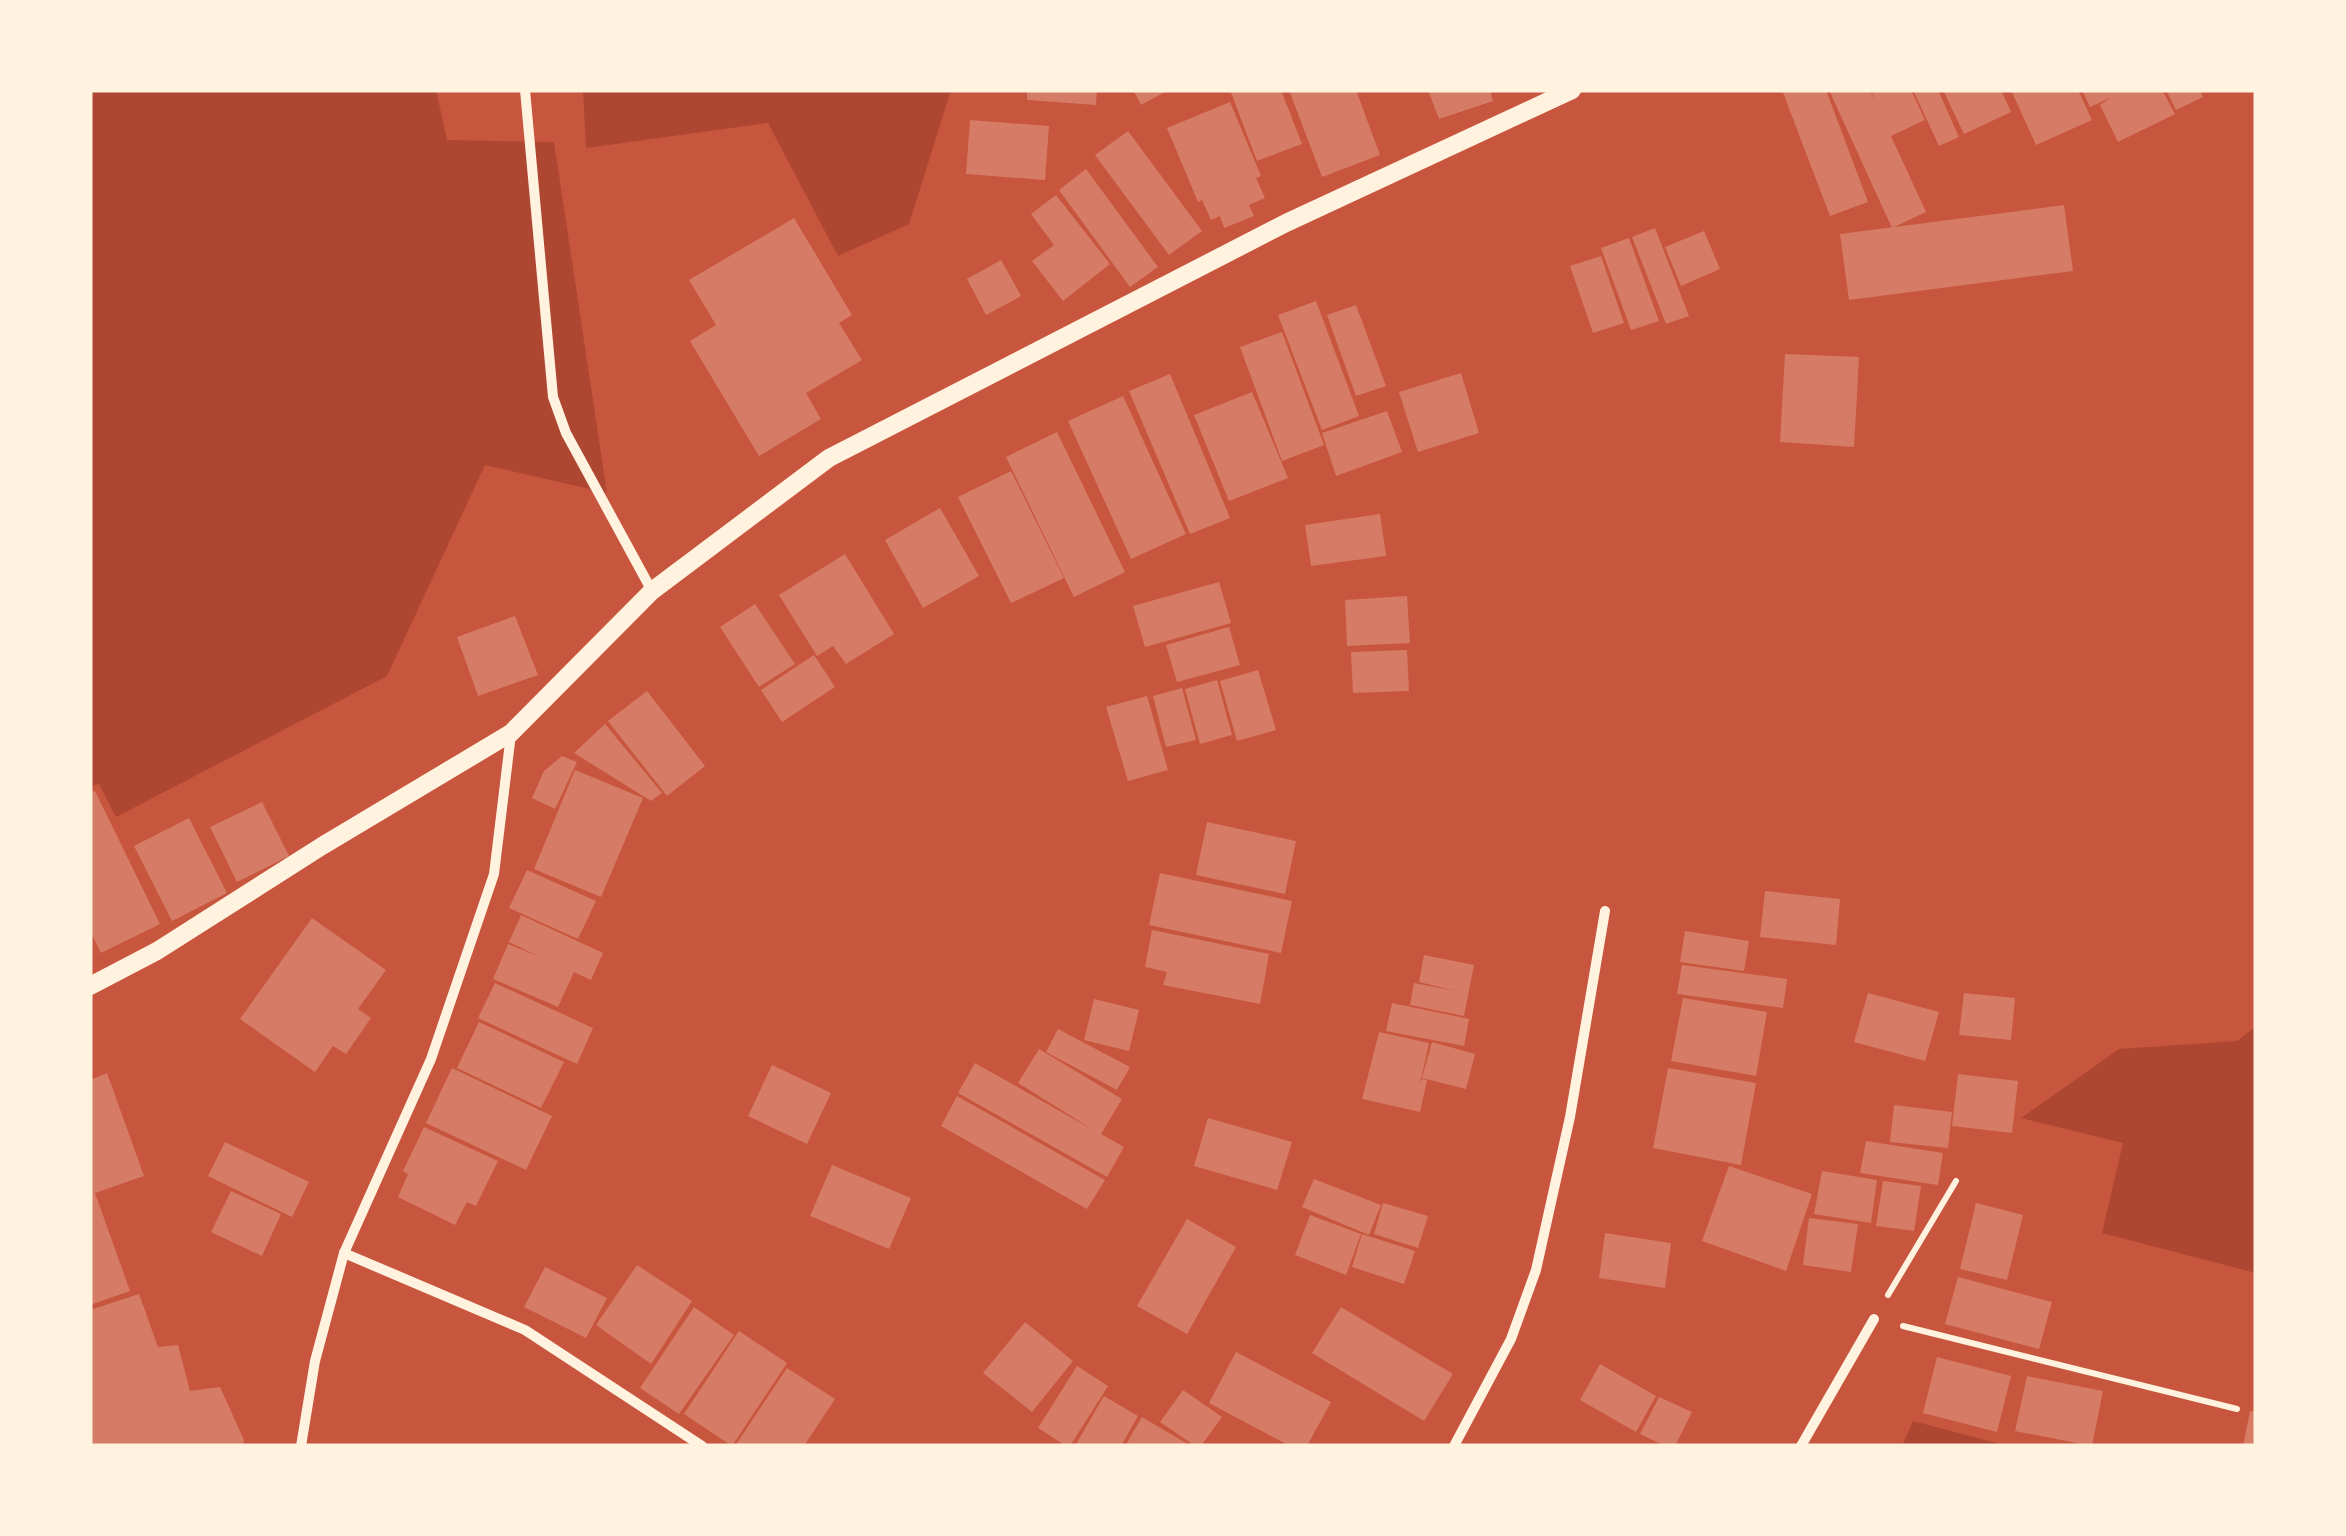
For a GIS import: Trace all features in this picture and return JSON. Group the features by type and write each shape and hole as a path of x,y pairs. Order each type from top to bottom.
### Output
{"street":[{"path":"525,90 553,396 566,433 652,591"},
{"path":"90,986 157,951 322,846 512,733 652,591 830,458 1286,224 1572,90"},
{"path":"300,1446 315,1361 344,1252 431,1060 494,874 512,733"},
{"path":"1454,1446 1511,1338 1536,1270 1570,1116 1605,911"},
{"path":"344,1252 525,1330 702,1446"},
{"path":"1801,1446 1874,1319"}],"path":[{"path":"1956,1181 1874,1319 2237,1409"}],"shaded area":[{"path":"90,90 436,90 447,140 554,142 607,493 485,465 387,676 116,817 99,784 90,787"},
{"path":"583,90 951,90 909,224 838,256 768,123 586,148"},
{"path":"2256,1026 2256,1273 2102,1233 2123,1143 2021,1118 2119,1049 2237,1041"},
{"path":"1913,1421 2008,1446 1902,1446"}],"building":[{"path":"1027,90 1097,90 1096,105 1027,100"},
{"path":"1133,90 1169,90 1141,105"},
{"path":"1230,90 1281,90 1302,144 1257,161"},
{"path":"1289,90 1356,90 1380,155 1322,177"},
{"path":"1428,90 1490,90 1493,101 1439,119"},
{"path":"1782,90 1826,90 1868,202 1830,216"},
{"path":"1829,90 1870,90 1875,102 1871,90 1911,90 1925,120 1891,136 1926,212 1892,228"},
{"path":"1913,90 1938,90 1959,137 1939,146"},
{"path":"1943,90 2001,90 2011,112 1964,134"},
{"path":"2011,90 2078,90 2092,120 2036,145"},
{"path":"2082,90 2162,90 2175,114 2118,142 2100,105 2110,98 2090,107"},
{"path":"2166,90 2200,90 2203,97 2176,110"},
{"path":"1230,102 1261,176 1256,178 1265,198 1249,205 1254,216 1224,228 1220,216 1211,220 1202,200 1198,202 1167,128"},
{"path":"970,120 1049,126 1045,180 966,174"},
{"path":"1128,131 1202,231 1169,255 1095,155"},
{"path":"1086,169 1158,267 1130,287 1059,190"},
{"path":"1056,195 1110,264 1063,301 1032,261 1054,245 1031,214"},
{"path":"2064,205 2073,271 1849,300 1840,234"},
{"path":"794,218 852,315 839,323 862,360 806,393 821,419 759,456 690,341 716,325 689,280"},
{"path":"1655,228 1689,316 1666,324 1632,237"},
{"path":"1704,231 1720,269 1681,286 1665,247"},
{"path":"1629,238 1659,321 1631,330 1601,248"},
{"path":"1601,256 1624,323 1593,333 1570,266"},
{"path":"1001,260 1021,296 986,315 967,279"},
{"path":"1316,301 1359,416 1322,430 1278,315"},
{"path":"1356,305 1386,386 1356,396 1327,315"},
{"path":"1282,332 1324,445 1282,461 1240,347"},
{"path":"1785,354 1859,357 1854,447 1780,442"},
{"path":"1461,373 1479,433 1418,452 1399,392"},
{"path":"1170,374 1230,518 1190,534 1129,391"},
{"path":"1252,392 1288,478 1229,501 1194,415"},
{"path":"1123,396 1186,534 1131,559 1068,421"},
{"path":"1387,411 1402,452 1336,476 1322,433"},
{"path":"1057,432 1125,572 1074,597 1006,457"},
{"path":"1011,471 1064,578 1011,603 958,497"},
{"path":"940,508 979,576 923,608 885,540"},
{"path":"1380,514 1386,556 1311,566 1305,525"},
{"path":"845,554 894,634 846,664 833,646 817,656 779,595"},
{"path":"1219,582 1231,623 1145,647 1133,606"},
{"path":"1407,596 1410,643 1347,646 1345,600"},
{"path":"755,604 795,664 759,687 720,627"},
{"path":"515,616 538,675 478,696 457,637"},
{"path":"1229,627 1240,665 1177,682 1166,645"},
{"path":"1407,650 1409,691 1353,693 1351,652"},
{"path":"814,655 835,687 782,722 761,690"},
{"path":"1258,670 1276,730 1237,741 1220,681"},
{"path":"1217,680 1232,735 1200,744 1185,689"},
{"path":"1182,688 1196,740 1166,747 1153,696"},
{"path":"647,691 705,766 667,796 608,721"},
{"path":"1147,696 1168,770 1128,781 1106,707"},
{"path":"605,724 662,793 651,801 574,753"},
{"path":"562,756 577,762 555,809 532,798 544,771"},
{"path":"575,770 643,798 601,897 534,869"},
{"path":"95,791 160,924 101,953 90,931 90,793"},
{"path":"262,802 289,856 237,882 210,827"},
{"path":"189,818 227,893 172,921 134,846"},
{"path":"1207,822 1296,841 1285,894 1196,875"},
{"path":"527,870 596,901 578,939 509,908"},
{"path":"1160,873 1292,901 1281,953 1149,925"},
{"path":"1765,891 1840,899 1836,945 1760,937"},
{"path":"521,915 603,953 591,980 574,972 558,1007 493,979 508,944 540,957 509,942"},
{"path":"312,918 386,970 358,1009 371,1018 346,1054 333,1046 315,1072 240,1019"},
{"path":"1152,930 1269,954 1260,1004 1163,985 1167,972 1145,967"},
{"path":"1685,931 1749,941 1744,971 1680,962"},
{"path":"1424,955 1474,965 1464,1016 1410,1005 1414,983 1456,991 1419,982"},
{"path":"1682,965 1787,979 1783,1008 1677,994"},
{"path":"495,983 593,1028 577,1064 478,1018"},
{"path":"1868,993 1939,1012 1925,1061 1854,1042"},
{"path":"1964,993 2015,998 2011,1040 1959,1035"},
{"path":"1683,998 1767,1012 1756,1076 1671,1061"},
{"path":"1094,999 1139,1010 1129,1051 1084,1040"},
{"path":"1392,1003 1469,1019 1464,1046 1386,1031"},
{"path":"479,1022 564,1062 541,1108 457,1068"},
{"path":"1058,1029 1130,1067 1117,1090 1046,1052"},
{"path":"1379,1032 1429,1043 1420,1084 1422,1079 1427,1080 1420,1112 1362,1099"},
{"path":"1432,1042 1475,1054 1466,1089 1422,1078"},
{"path":"1039,1049 1122,1099 1101,1134 1124,1147 1107,1177 958,1093 975,1063 1095,1131 1018,1083"},
{"path":"772,1065 831,1093 807,1144 748,1116"},
{"path":"452,1068 552,1116 526,1170 426,1123"},
{"path":"1668,1068 1756,1083 1741,1165 1653,1148"},
{"path":"107,1073 144,1176 95,1193 130,1291 90,1305 90,1080"},
{"path":"1958,1074 2018,1081 2012,1133 1952,1126"},
{"path":"957,1096 1105,1180 1087,1209 941,1126"},
{"path":"1894,1105 1952,1112 1948,1148 1890,1142"},
{"path":"1208,1118 1292,1142 1277,1190 1194,1166"},
{"path":"424,1127 498,1161 476,1206 467,1202 455,1225 398,1197 408,1174 403,1171"},
{"path":"1866,1141 1943,1153 1938,1185 1860,1173"},
{"path":"225,1142 309,1182 292,1217 208,1176"},
{"path":"832,1165 911,1198 889,1249 810,1216"},
{"path":"1729,1166 1812,1194 1786,1271 1702,1241"},
{"path":"1822,1171 1877,1180 1871,1223 1814,1214"},
{"path":"1314,1179 1381,1205 1369,1235 1302,1207"},
{"path":"1883,1181 1921,1186 1914,1231 1876,1226"},
{"path":"231,1191 281,1214 262,1256 211,1232"},
{"path":"1383,1203 1428,1216 1418,1248 1374,1234"},
{"path":"1976,1203 2023,1215 2007,1280 1960,1269"},
{"path":"1310,1215 1361,1234 1346,1275 1295,1255"},
{"path":"1809,1218 1858,1224 1851,1272 1803,1265"},
{"path":"1187,1219 1236,1247 1187,1334 1137,1306"},
{"path":"1605,1233 1671,1243 1665,1288 1599,1278"},
{"path":"1362,1234 1415,1251 1404,1284 1352,1267"},
{"path":"637,1265 692,1301 651,1364 596,1325"},
{"path":"545,1267 607,1298 586,1338 524,1307"},
{"path":"1958,1277 2052,1302 2039,1349 1945,1324"},
{"path":"139,1294 158,1347 178,1345 190,1391 220,1387 244,1440 243,1446 90,1446 90,1310"},
{"path":"694,1307 734,1335 679,1414 640,1388"},
{"path":"1341,1307 1453,1374 1424,1421 1312,1353"},
{"path":"1025,1322 1073,1361 1032,1412 983,1373"},
{"path":"739,1331 787,1363 732,1446 684,1414"},
{"path":"1236,1352 1331,1402 1307,1446 1290,1446 1209,1403"},
{"path":"1937,1357 2011,1376 1997,1432 1923,1413"},
{"path":"1600,1364 1656,1396 1636,1432 1580,1400"},
{"path":"1077,1366 1108,1386 1070,1446 1066,1446 1038,1428"},
{"path":"787,1368 835,1399 804,1446 735,1446"},
{"path":"2027,1376 2103,1391 2092,1446 2015,1431"},
{"path":"1183,1390 1222,1417 1201,1446 1195,1446 1160,1422"},
{"path":"1104,1396 1138,1416 1121,1446 1075,1446"},
{"path":"1659,1397 1692,1412 1675,1446 1665,1446 1640,1434"},
{"path":"2250,1411 2256,1412 2256,1446 2243,1446"},
{"path":"1142,1417 1191,1446 1125,1446"}]}
